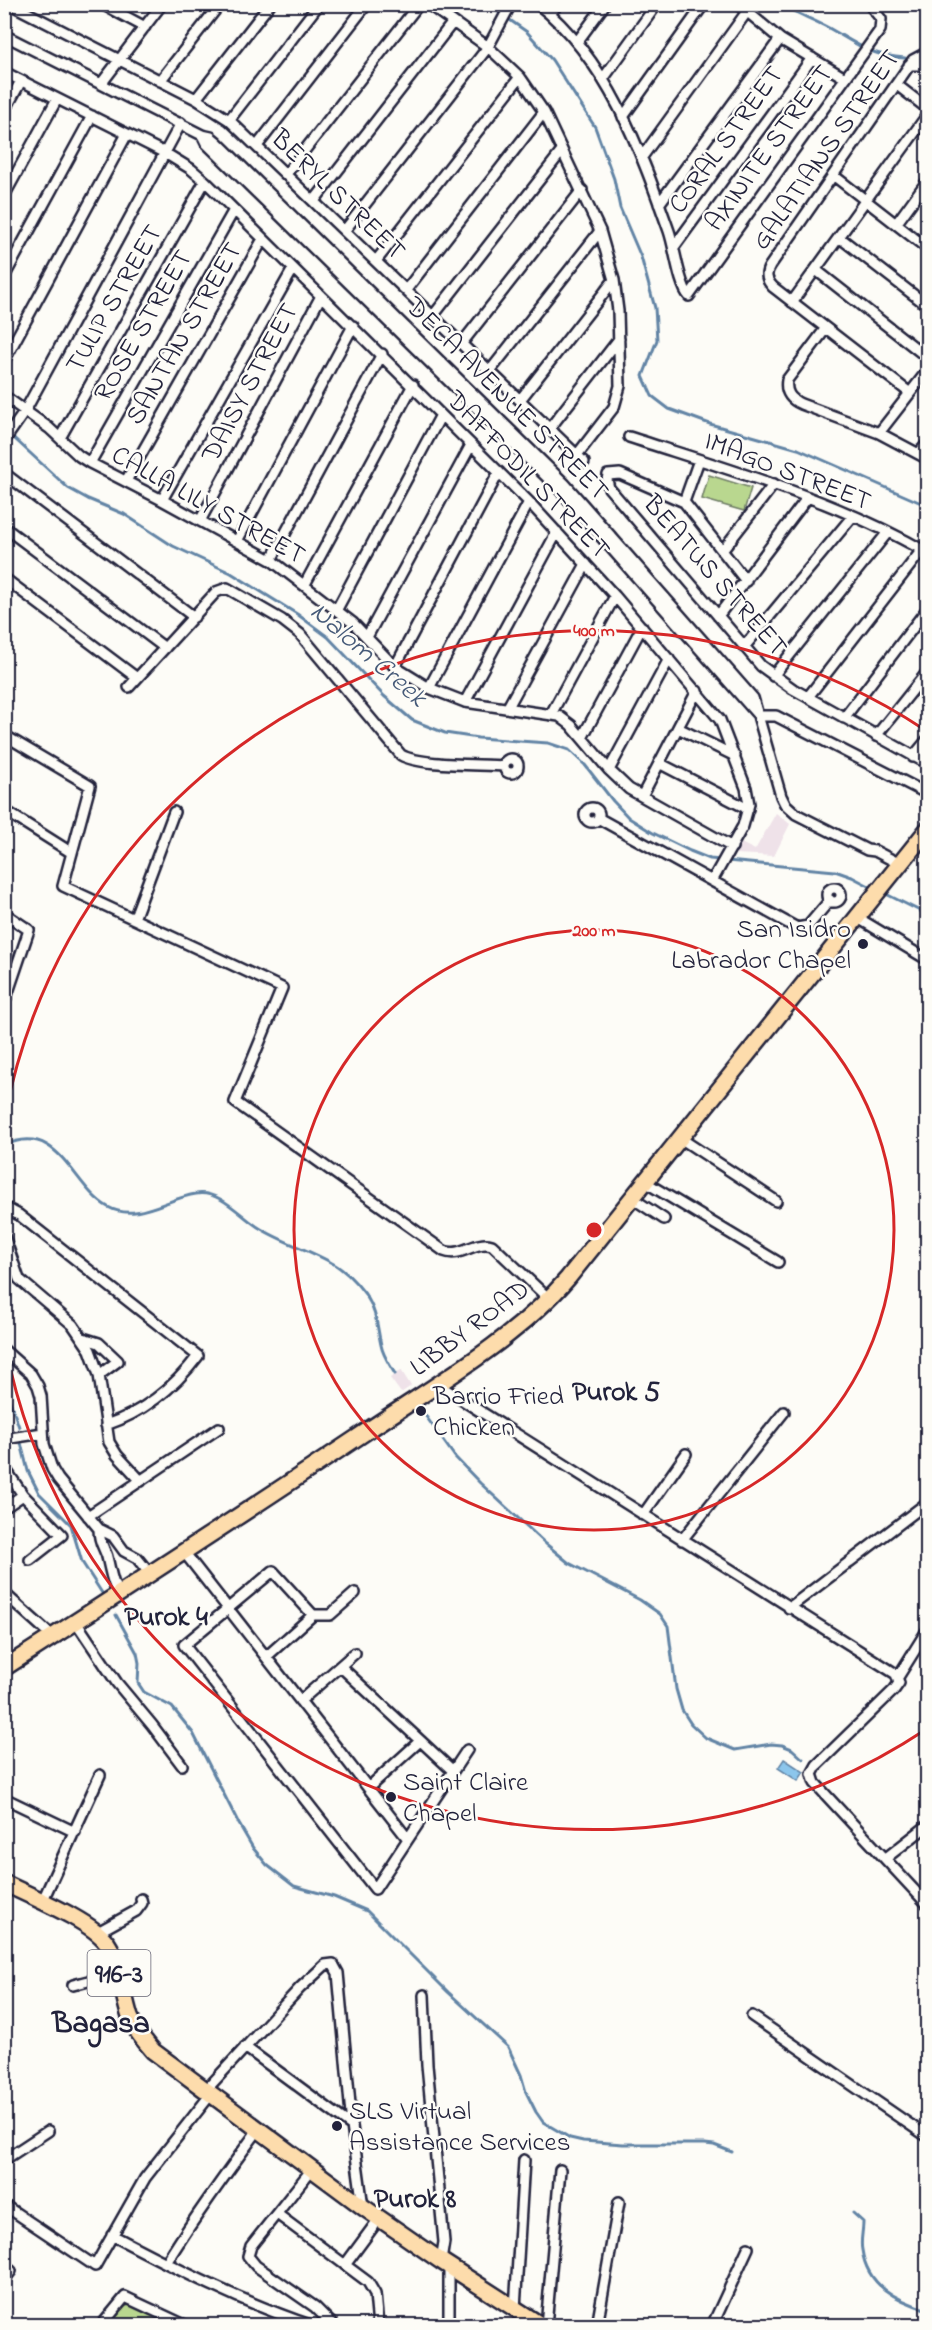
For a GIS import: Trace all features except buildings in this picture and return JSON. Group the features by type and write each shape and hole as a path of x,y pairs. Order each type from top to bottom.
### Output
{"main road":[{"name":"LIBBY ROAD","path":"4,1668 437,1384 522,1324 550,1300 927,829"},
{"name":"916-3","path":"4,1883 98,1932 111,1949 130,2017 142,2038 153,2051 363,2207 445,2264 544,2325"}],"street":[{"name":"BERYL STREET","path":"10,4 196,99 229,120 581,458 619,396 619,339"},
{"path":"102,4 146,27"},
{"path":"101,84 162,4"},
{"path":"160,81 220,4"},
{"path":"196,99 270,4"},
{"path":"229,120 319,4"},
{"path":"256,146 367,4"},
{"path":"286,174 418,4"},
{"path":"428,4 488,47 519,77 544,112 600,231 614,280 619,339 550,428"},
{"path":"538,4 577,42 603,79 642,157 674,247"},
{"path":"550,14 558,4"},
{"path":"577,42 605,4"},
{"path":"603,79 657,4"},
{"path":"623,117 704,4"},
{"path":"738,4 780,39 846,78"},
{"name":"AXINITE STREET","path":"674,247 683,289 689,296 880,30 882,23 869,4"},
{"path":"345,230 488,47 510,6"},
{"path":"642,157 746,13"},
{"path":"314,201 453,22"},
{"name":"DECA AVENUE STREET","path":"4,35 202,135 207,143 271,200 579,504 647,582 759,716 784,804 796,814 867,850 875,851 898,866"},
{"path":"659,204 780,39"},
{"name":"GALATIANS STREET","path":"792,302 773,287 766,278 770,266 909,65 916,57 927,52"},
{"name":"CORAL STREET","path":"674,247 812,58"},
{"path":"909,65 927,65"},
{"name":"DAFFODIL STREET","path":"4,72 165,153 191,169 382,354 557,532 642,627 720,720 748,795 748,809"},
{"path":"376,261 519,77"},
{"path":"4,112 21,81"},
{"path":"897,85 927,109"},
{"path":"4,196 57,99"},
{"path":"406,290 544,112"},
{"path":"910,393 792,302 927,114"},
{"path":"4,277 92,116"},
{"path":"5,440 26,411 181,123"},
{"path":"4,361 127,134"},
{"path":"434,316 562,151"},
{"path":"833,175 927,249"},
{"path":"896,224 927,180"},
{"name":"TULIP STREET","path":"60,438 205,181"},
{"path":"462,343 582,190"},
{"name":"ROSE STREET","path":"90,463 234,210"},
{"path":"490,371 600,231"},
{"path":"839,237 927,306"},
{"name":"SANTAN STREET","path":"126,481 263,239"},
{"path":"162,500 293,268"},
{"path":"816,270 927,358"},
{"path":"520,400 614,280"},
{"name":"DAISY STREET","path":"200,521 321,296"},
{"path":"237,542 353,327"},
{"path":"826,328 787,380 786,386 790,396 801,404 879,433 923,456 927,443"},
{"path":"271,560 382,354"},
{"path":"879,433 927,370"},
{"path":"305,584 413,386"},
{"name":"CALLA LILY STREET","path":"4,396 90,463 271,560 337,609 395,667 429,688 465,702 551,714 566,720 619,780 642,796 732,847"},
{"path":"337,609 441,415"},
{"name":"IMAGO STREET","path":"629,436 808,497 888,532 925,552"},
{"path":"367,637 471,445"},
{"path":"699,460 684,502 746,581"},
{"path":"395,667 500,472"},
{"path":"4,473 194,617"},
{"name":"BEATUS STREET","path":"684,502 620,474 612,473 607,477 609,488 744,646 773,676 927,764"},
{"path":"722,550 774,484"},
{"path":"718,616 808,497"},
{"path":"429,688 529,502"},
{"path":"744,646 852,517"},
{"path":"4,527 165,648"},
{"path":"465,702 557,532"},
{"path":"773,676 888,532"},
{"path":"808,698 925,552"},
{"path":"508,707 586,564"},
{"path":"4,578 137,678"},
{"path":"129,687 219,590 231,590 282,620 300,634 401,755 418,760 504,766"},
{"path":"551,714 615,596"},
{"path":"844,718 927,608"},
{"path":"582,738 642,627"},
{"path":"609,770 669,659"},
{"path":"876,736 927,671"},
{"path":"642,796 697,692"},
{"path":"759,716 767,714 776,716 927,794"},
{"path":"678,728 735,756"},
{"path":"4,735 90,786 63,886 282,987 235,1102 444,1251 455,1253 478,1245 492,1245 550,1300"},
{"path":"913,757 927,739"},
{"path":"659,763 748,809 743,826 712,881"},
{"path":"4,810 72,854"},
{"path":"134,919 174,812"},
{"path":"598,818 800,929 808,926 830,900"},
{"path":"4,913 29,930 4,1004"},
{"path":"862,913 927,963"},
{"path":"680,1138 777,1201"},
{"path":"645,1182 778,1262"},
{"path":"632,1198 664,1219"},
{"path":"4,1207 19,1215 198,1356 166,1393 141,1409 106,1425"},
{"path":"4,1236 19,1279 73,1325 83,1338 99,1375 112,1449 141,1481"},
{"path":"83,1338 99,1343 118,1361 99,1375"},
{"path":"4,1350 31,1374 38,1386 41,1396 44,1444 52,1469 69,1494 99,1529 113,1536 124,1551 137,1558 150,1574"},
{"path":"437,1384 898,1677"},
{"path":"682,1540 784,1413"},
{"path":"88,1516 219,1428"},
{"path":"4,1439 43,1432"},
{"path":"643,1515 686,1454"},
{"path":"4,1467 22,1495 62,1535 30,1560"},
{"path":"4,1508 22,1495"},
{"path":"789,1608 927,1502"},
{"path":"99,1529 99,1541 108,1560 109,1576 118,1594"},
{"path":"108,1560 124,1551"},
{"path":"184,1552 408,1839"},
{"path":"314,1615 273,1571 184,1645 375,1888 466,1750"},
{"path":"4,1593 53,1637"},
{"path":"266,1657 314,1615 330,1615 355,1593"},
{"path":"76,1622 117,1683 182,1766"},
{"path":"927,1629 898,1677 899,1683 894,1690 818,1765 812,1774 820,1788 927,1905"},
{"path":"300,1701 355,1653"},
{"path":"340,1666 453,1771"},
{"path":"368,1788 420,1741"},
{"path":"42,1902 100,1775"},
{"path":"4,1798 75,1832"},
{"path":"886,1858 927,1825"},
{"path":"98,1932 136,1911 142,1903 141,1899"},
{"path":"4,2205 95,2266 145,2178 208,2092 245,2047 325,1965 333,1964 338,1973 352,2126 363,2207"},
{"path":"73,1985 119,1973"},
{"path":"424,1995 427,2065 444,2242 449,2325"},
{"path":"752,2016 927,2137"},
{"path":"245,2047 352,2126"},
{"path":"165,2263 198,2211 219,2186 258,2130"},
{"path":"4,2160 48,2131"},
{"path":"515,2309 524,2160"},
{"path":"312,2169 251,2246 248,2256 256,2266 315,2307 334,2325"},
{"path":"544,2325 560,2170"},
{"path":"597,2325 619,2202"},
{"path":"277,2214 372,2288 375,2294 378,2325"},
{"path":"345,2265 379,2218"},
{"path":"112,2235 165,2263 260,2307 313,2325"},
{"path":"712,2325 748,2248"},
{"path":"4,2280 8,2269"},
{"path":"101,2325 125,2297 180,2324"}],"shaded area":[{"path":"776,813 790,824 774,856 735,854 741,843 755,850"},
{"path":"401,1370 411,1386 401,1393 390,1378"}],"green space":[{"path":"709,475 751,488 744,511 702,499"},
{"path":"129,2305 163,2319 167,2325 107,2326 120,2309"}],"water":[{"path":"784,1759 804,1772 798,1781 778,1768"}],"waterway":[{"path":"487,4 527,32 552,60 595,127 614,179 620,208 641,257 655,308 657,340 643,376 652,396 669,409 710,424 798,449 928,506"},
{"path":"785,4 791,10 824,25 868,50 905,58"},
{"name":"Nalom Creek","path":"4,429 68,488 124,514 173,546 231,573 297,614 328,637 384,696 412,720 445,733 548,743 569,750 585,765 629,818 690,851 710,859 720,860"},
{"name":"Nalom Creek","path":"727,861 835,871 875,889"},
{"name":"Nalom Creek","path":"884,893 928,915"},
{"path":"4,1146 23,1140 38,1141 52,1148 95,1198 119,1211 141,1211 196,1194 213,1196 229,1204 267,1232 332,1263 350,1277 369,1300 376,1319 383,1353 395,1374"},
{"path":"4,1384 19,1427"},
{"path":"425,1415 455,1457 546,1544 569,1563 640,1600 660,1614 668,1626 676,1689 682,1710 691,1724 706,1738 735,1750 771,1744 782,1745 792,1749 803,1759"},
{"path":"21,1443 28,1471 39,1493 71,1525 82,1562 102,1593"},
{"path":"116,1615 137,1653 138,1683 144,1692 172,1707 193,1733 239,1824 253,1848 267,1865 294,1886 334,1897 367,1911 448,1992 508,2047 526,2092 543,2122 570,2138 583,2141 623,2144 705,2144 732,2152"},
{"path":"853,2213 863,2222 861,2243 865,2263 870,2273 885,2290 894,2296 928,2310"}],"place":[{"name":"San Isidro Labrador Chapel","path":"863,944"},
{"name":"Barrio Fried Chicken","path":"421,1411"},
{"name":"Saint Claire Chapel","path":"391,1797"},
{"name":"SLS Virtual Assistance Services","path":"337,2126"}],"district":[{"name":"Purok 5","path":"616,1390"},
{"name":"Purok 4","path":"166,1615"},
{"name":"Bagasa","path":"101,2022"},
{"name":"Purok 8","path":"415,2197"}]}
